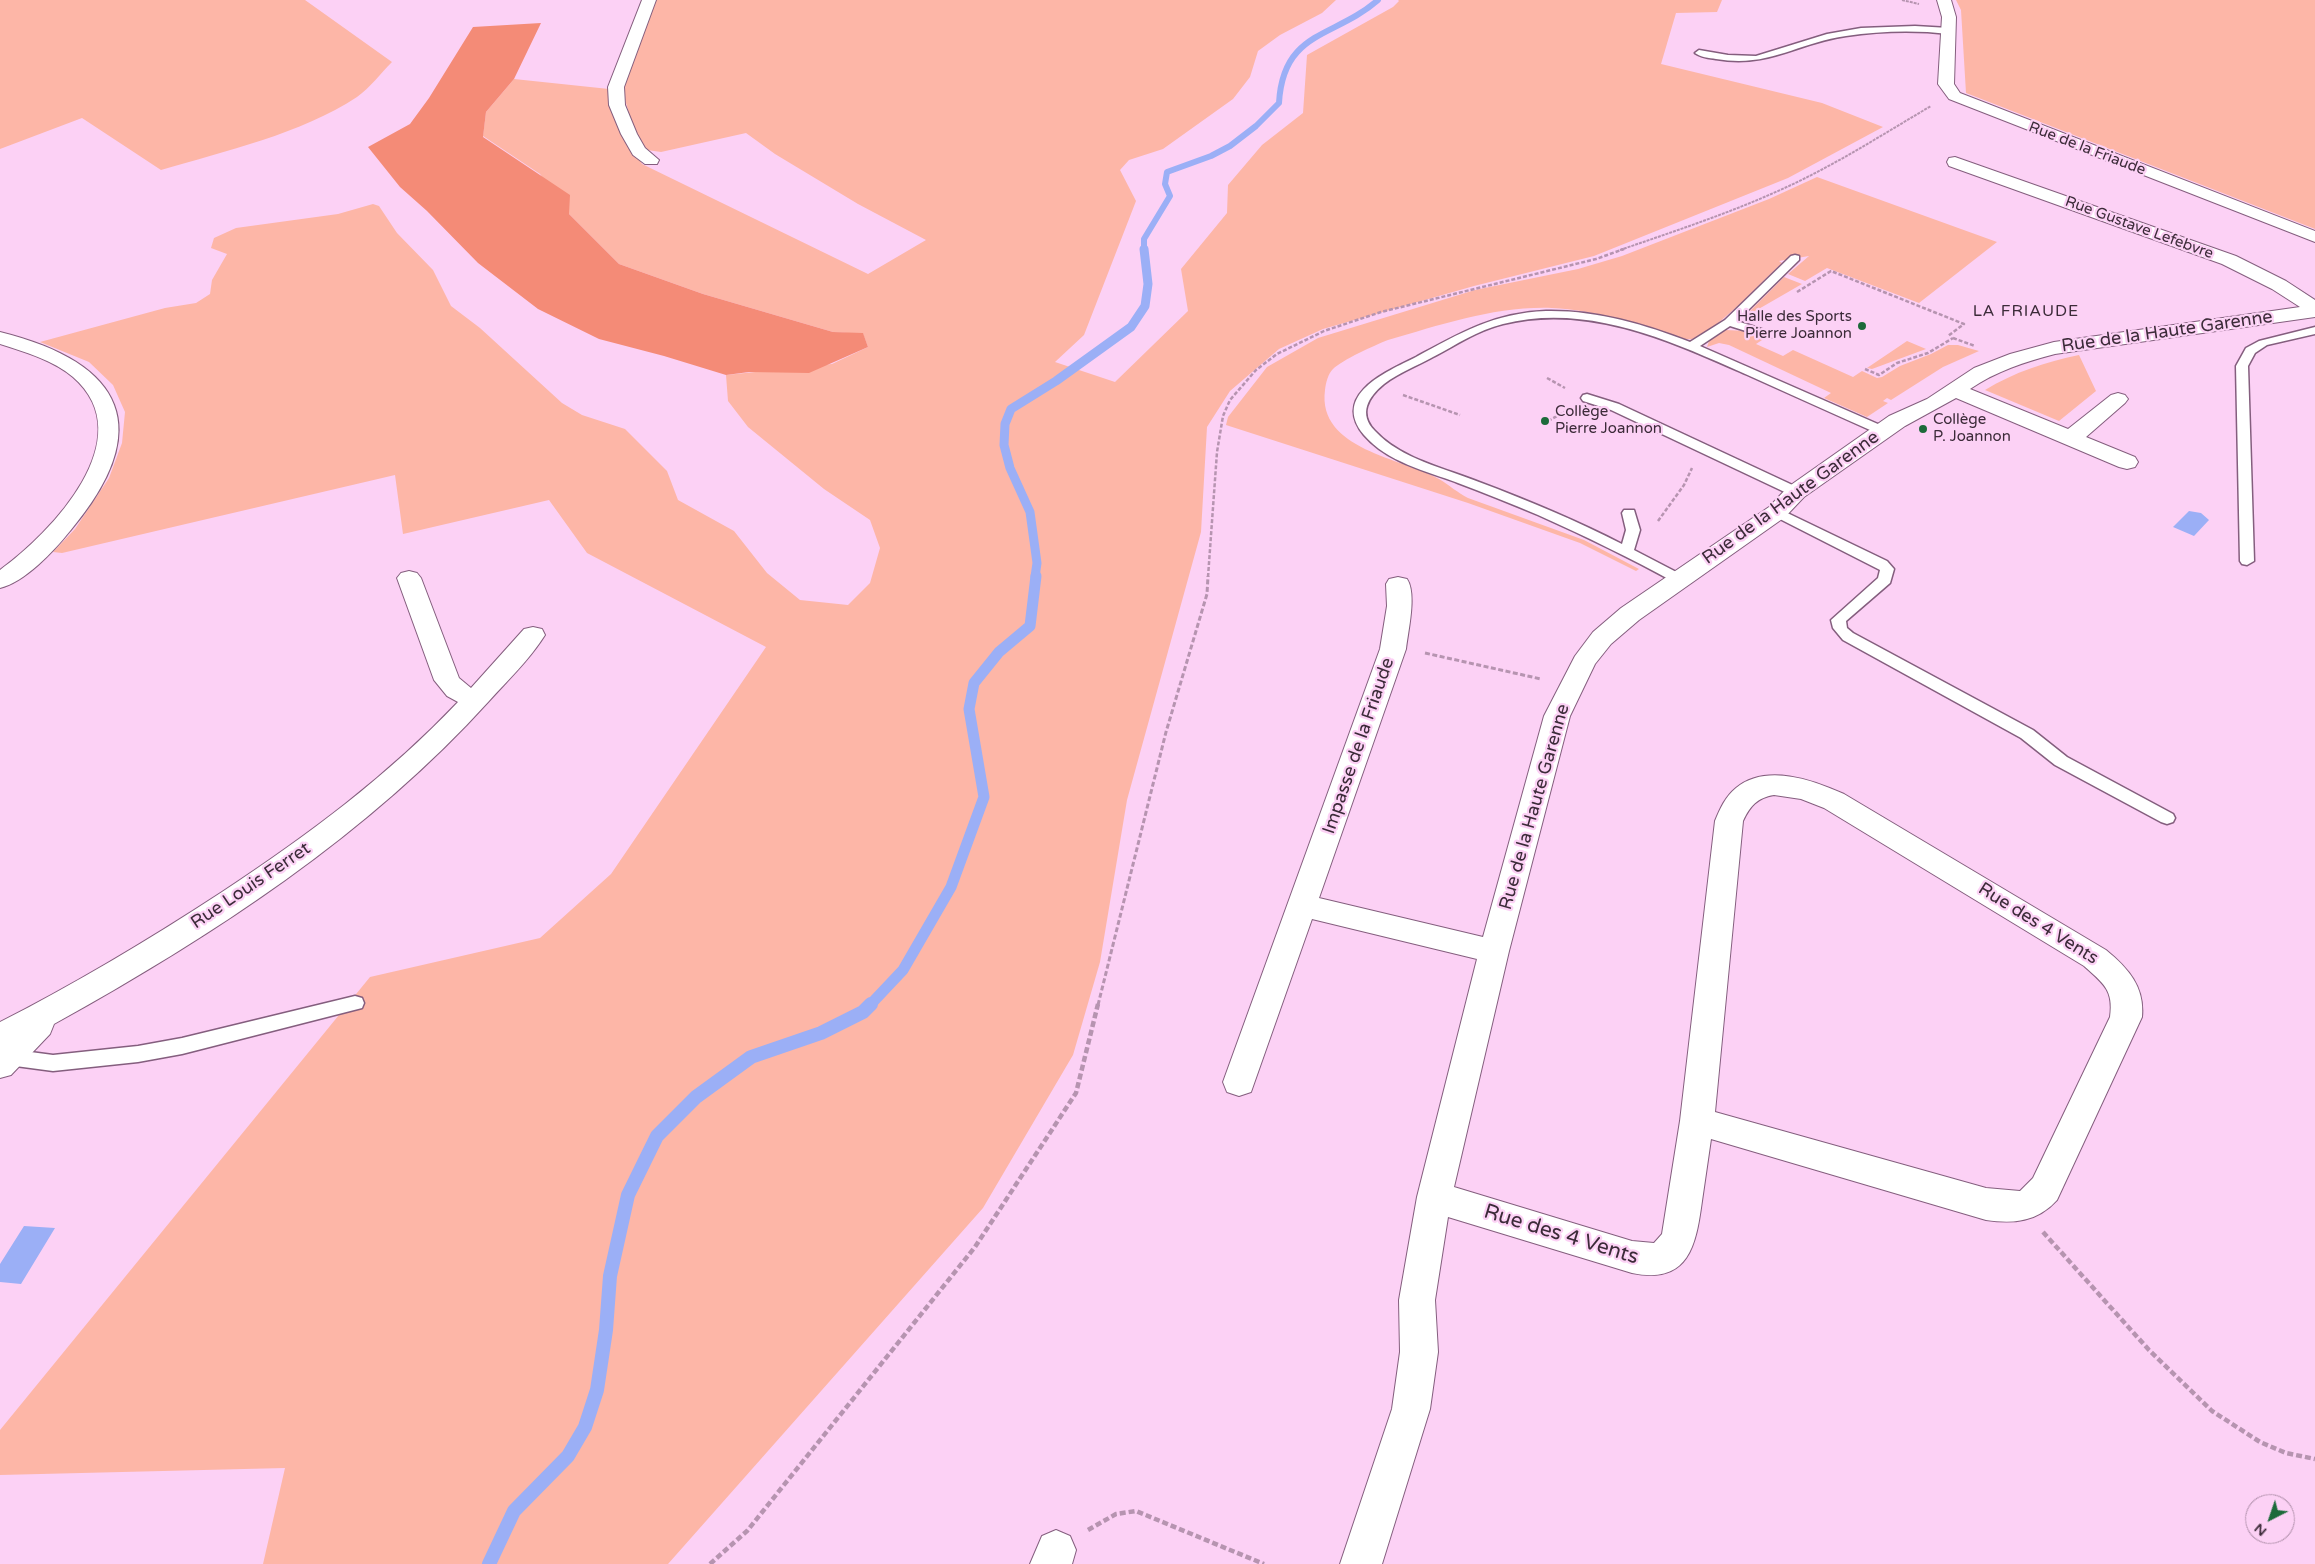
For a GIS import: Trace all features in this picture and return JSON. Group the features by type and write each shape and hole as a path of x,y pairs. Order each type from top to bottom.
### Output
{"street":[{"path":"649,0 616,87 618,105 630,134 639,151 650,160"},
{"path":"1944,0 1949,31 1945,78 1947,89 1954,96"},
{"name":"Rue de la Friaude","path":"1954,96 2315,237"},
{"name":"Rue Gustave Lefebvre","path":"1955,162 2229,260 2279,285 2315,310"},
{"name":"Rue de la Haute Garenne","path":"1361,1564 1411,1409 1419,1352 1418,1300 1434,1197 1494,951 1557,716 1584,662 1602,638 1630,614 1777,512 1796,492 1882,431 1897,421 1934,403 1953,389 1990,369 2017,358 2054,348 2315,310"},
{"path":"0,338 41,352 74,368 92,386 105,409 109,435 103,458 87,491 67,520 44,546 0,581"},
{"path":"1953,389 2127,462"},
{"path":"2071,438 2118,399"},
{"path":"409,578 447,680 454,690 462,695 475,698"},
{"name":"Impasse de la Friaude","path":"1239,1082 1394,646 1399,606 1398,584"},
{"name":"Rue Louis Ferret","path":"3,1053 56,1009 203,919 293,859 370,800 436,741 533,635"},
{"name":"Rue des 4 Vents","path":"1434,1197 1632,1257 1651,1261 1663,1258 1671,1252 1680,1238 1698,1121 1729,821 1732,808 1742,797 1757,788 1776,784 1814,791 2075,945 2112,972 2124,988 2129,1003 2126,1018 2045,1189 2038,1198 2027,1206"},
{"path":"1302,906 1494,951"},
{"path":"1698,1121 1986,1204 2010,1208 2027,1206"}],"lane":[{"path":"1700,53 1745,60 1768,56 1810,40 1824,37 1892,28 1949,31"},
{"path":"1691,346 1729,322 1795,258"},
{"path":"1679,579 1545,514 1404,458 1386,448 1364,430 1360,416 1360,404 1367,392 1382,379 1481,328 1522,316 1549,314 1600,319 1649,331 1691,346 1882,431"},
{"path":"1729,322 1769,335"},
{"path":"2247,561 2242,366 2250,351 2263,344 2315,330"},
{"path":"1587,398 1615,406 1796,492"},
{"path":"1777,512 1882,564 1887,569 1885,580 1838,620 1839,627 1845,635 2027,734 2061,761 2167,818"},
{"path":"1626,552 1633,530 1629,513"},
{"path":"3,1053 53,1063 138,1054 182,1046 355,1003"}],"path":[{"path":"710,1564 747,1530 975,1247 1076,1093 1166,732 1207,594 1218,452 1223,416 1230,400 1256,370 1277,354 1324,330 1382,312 1596,259 1687,227 1791,185 1954,96"},
{"path":"1793,294 1831,271 1964,324 1947,336 1967,343"},
{"path":"1865,369 1879,374 1897,363 1928,352 1953,338"},
{"path":"1547,378 1562,386"},
{"path":"1373,387 1460,415"},
{"path":"1548,421 1570,408"},
{"path":"1631,535 1644,532 1661,519 1696,462 1698,447"},
{"path":"1394,646 1571,686"},
{"path":"2027,1206 2042,1231 2069,1264 2159,1361 2201,1403 2242,1433 2290,1456 2315,1459"},
{"path":"1053,1557 1114,1514 1127,1510 1136,1511 1264,1564"}],"shaded area":[{"path":"0,0 305,0 392,62 357,97 312,121 262,140 161,170 82,118 0,149"},
{"path":"654,0 1336,0 1322,13 1280,35 1258,51 1250,77 1233,99 1163,149 1129,160 1120,170 1136,201 1084,335 1055,362 1115,382 1188,311 1181,269 1227,213 1228,185 1262,145 1303,113 1307,55 1393,7 1398,0 1722,0 1717,12 1676,13 1661,64 1822,103 1883,127 1788,178 1594,256 1474,286 1323,329 1279,349 1230,391 1207,427 1201,532 1127,800 1100,962 1073,1055 983,1208 668,1564 263,1564 285,1468 0,1475 0,1430 370,977 540,938 611,874 766,647 587,553 549,500 403,534 395,475 62,553 53,552 75,529 109,478 122,443 125,412 113,385 89,362 40,342 165,308 196,303 210,294 212,280 227,254 211,248 214,238 236,228 338,214 373,204 379,206 397,233 433,270 451,306 480,328 562,403 582,415 625,429 667,471 678,500 734,531 767,573 800,600 848,605 870,583 880,548 870,520 824,489 748,427 728,401 726,375 832,364 868,347 863,334 833,332 703,294 619,264 569,214 540,174 483,136 486,112 514,79 609,89 616,115 642,164 868,274 926,240 858,204 775,154 746,133 661,152 647,150 635,134 621,86"},
{"path":"1956,0 2315,0 2315,229 1966,93 1961,10"},
{"path":"541,23 514,79 486,112 483,137 570,195 569,214 619,264 703,294 833,332 863,333 868,347 809,373 749,372 726,375 599,339 538,309 478,263 427,211 400,187 368,147 410,124 429,98 473,27"},
{"path":"1817,177 1997,242 1919,303 1827,268 1805,281 1788,274 1809,256 1779,261 1782,263 1726,317 1692,339 1678,338 1616,318 1568,309 1531,308 1510,310 1468,318 1388,340 1344,361 1333,369 1329,376 1325,390 1326,410 1334,426 1348,439 1366,449 1439,479 1468,498 1584,540 1639,569 1636,571 1580,543 1468,503 1226,425 1228,417 1267,367 1318,338 1475,290 1578,269 1622,256 1769,199"},
{"path":"1784,277 1802,284 1743,318"},
{"path":"1726,330 1746,331 1765,338 1756,344 1783,356 1793,350 1853,377 1862,371 1877,378 1882,377 1900,366 1948,345 1958,345 1979,351 1943,367 1891,400 1887,398 1883,401 1888,403 1867,417 1824,398 1831,393 1729,345 1719,343 1707,347 1709,341"},
{"path":"1907,341 1926,349 1872,369 1867,368"},
{"path":"2079,355 2096,391 2059,421 1985,390 2030,368"}],"water":[{"path":"2189,511 2201,513 2209,520 2194,536 2173,527"},
{"path":"24,1226 55,1228 21,1284 0,1282 0,1264"}],"waterway":[{"path":"1144,249 1144,239 1170,196 1165,184 1167,172 1211,156 1230,146 1256,126 1279,103 1283,79 1290,61 1301,48 1314,38 1362,12 1378,0"},
{"path":"1035,577 1037,563 1030,512 1010,468 1004,445 1005,424 1011,409 1056,381 1131,327 1145,306 1148,284 1144,249"},
{"path":"870,1005 903,970 951,887 984,797 969,709 974,683 999,652 1030,626 1036,576"},
{"path":"489,1564 514,1511 568,1456 585,1427 597,1390 606,1330 610,1276 628,1195 657,1136 696,1097 751,1057 821,1033 863,1012 870,1005"}],"place":[{"name":"Halle des Sports Pierre Joannon","path":"1862,326"},
{"name":"Collège Pierre Joannon","path":"1545,421"},
{"name":"Collège P. Joannon","path":"1923,429"}],"district":[{"name":"LA FRIAUDE","path":"2026,312"}]}
